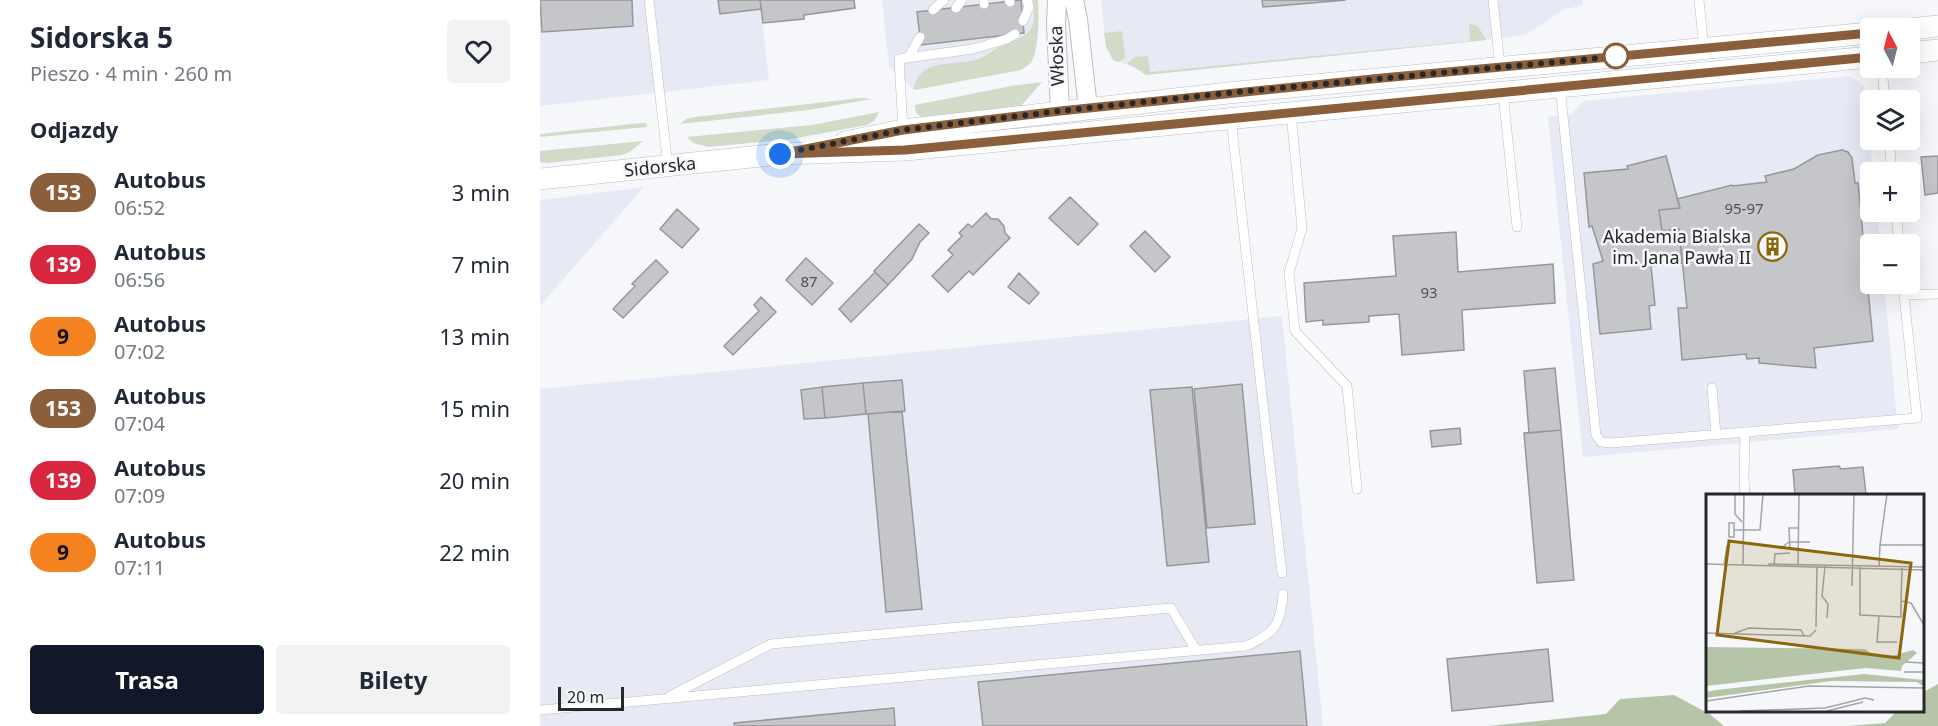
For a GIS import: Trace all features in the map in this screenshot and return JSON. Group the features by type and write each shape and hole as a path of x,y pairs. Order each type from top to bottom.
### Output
{"street":[{"name":"Włoska","path":"1057,0 1060,111"},
{"name":"Włoska","path":"1074,0 1088,108"},
{"path":"1920,28 1938,26"},
{"name":"Sidorska","path":"540,179 904,140 1060,111 1288,87 1860,34"},
{"path":"1704,48 1707,73"},
{"path":"1920,52 1938,50"},
{"name":"Sidorska","path":"904,140 1075,133 1860,58"},
{"path":"1557,62 1560,87"},
{"path":"1500,67 1503,93"},
{"path":"1288,87 1291,113"},
{"path":"1228,93 1231,119"},
{"path":"1060,111 1075,133 1088,108"}],"lane":[{"path":"649,0 668,166"},
{"path":"933,10 944,0"},
{"path":"1023,21 1029,8 1027,0"},
{"path":"1493,0 1500,67"},
{"path":"1699,0 1704,48"},
{"path":"904,140 899,59 973,49 991,40 1007,39 1016,34"},
{"path":"908,58 920,37"},
{"path":"958,52 964,40"},
{"path":"932,55 938,43"},
{"path":"1560,87 1596,435 1601,441 1611,443 1917,418 1904,295 1938,294"},
{"path":"1503,93 1517,228"},
{"path":"1291,113 1302,228 1289,273 1295,331 1347,386 1357,489"},
{"path":"1231,119 1282,573"},
{"path":"1712,388 1716,435"},
{"path":"1745,432 1745,494"},
{"path":"540,710 1246,646 1267,636 1282,614 1283,594"},
{"path":"664,699 771,644 1171,608 1196,650"}],"shaded area":[{"path":"540,0 718,0 721,14 761,9 769,80 540,106"},
{"path":"882,0 1038,0 1037,33 1032,61 1021,70 914,90 889,66"},
{"path":"1101,0 1583,0 1583,5 1563,10 1525,35 1146,75 1134,67 1113,60 1106,46"},
{"path":"1850,76 1865,87 1865,90 1860,90 1860,150 1871,150 1872,162 1860,162 1860,222 1878,222 1879,234 1860,234 1860,294 1885,294 1898,429 1583,457 1548,117 1571,114 1584,101"},
{"path":"644,187 540,306 540,200"},
{"path":"1282,316 1323,726 540,726 540,389"}],"green space":[{"path":"1033,0 1038,0 1037,40 1032,61 1027,66 1021,70 914,90 917,80 929,68 975,60 1026,34 1033,25"},
{"path":"1469,24 1478,26 1486,40 1146,75 1127,64 1134,57 1148,56 1150,72 1470,41"},
{"path":"1122,31 1125,58 1119,62 1113,60 1106,46 1104,33"},
{"path":"1042,82 1020,107 922,118 916,113 915,105"},
{"path":"860,98 872,99 809,110 680,124 686,119 695,117"},
{"path":"879,112 875,120 867,125 792,139 708,147 693,143 687,137 812,125"},
{"path":"646,123 647,127 540,137 540,134"},
{"path":"643,141 622,155 540,162 540,151"},
{"path":"1938,684 1938,726 1848,726 1885,723 1897,711 1923,711 1923,692"},
{"path":"1674,695 1711,715 1724,726 1489,726 1606,714 1620,699"}],"building":[{"path":"540,0 632,0 633,26 542,32"},
{"path":"718,0 760,0 761,9 720,14"},
{"path":"760,0 854,0 855,8 804,15 804,19 763,23"},
{"path":"1021,0 1024,33 921,45 917,12"},
{"path":"1262,0 1346,0 1263,7"},
{"name":"Akademia Bialska im. Jana Pawła II","path":"1842,150 1848,152 1852,158 1855,183 1858,183 1863,234 1860,234 1860,294 1869,294 1873,341 1814,348 1816,368 1759,363 1759,358 1747,359 1746,354 1682,360 1678,308 1687,308 1679,229 1662,231 1659,210 1680,208 1677,199 1732,185 1767,182 1765,176 1794,169 1818,155"},
{"path":"1666,156 1680,208 1659,210 1662,231 1679,229 1682,263 1651,266 1655,305 1649,306 1651,329 1600,334 1593,264 1603,261 1592,226 1589,227 1584,173 1628,169 1627,166"},
{"path":"1938,156 1938,193 1925,195 1921,157"},
{"path":"1070,197 1098,224 1078,245 1049,218"},
{"path":"677,209 699,229 682,248 660,229"},
{"path":"986,213 991,219 998,219 1010,238 973,275 969,271 948,292 932,276 953,255 948,250 962,236 959,233 968,224 972,227"},
{"path":"919,224 929,233 920,242 912,259 888,285 874,271"},
{"path":"1145,231 1170,257 1155,272 1130,246"},
{"path":"1456,232 1458,272 1553,264 1555,303 1462,310 1464,350 1402,355 1399,314 1369,316 1369,322 1323,325 1323,320 1306,322 1304,283 1396,276 1393,236"},
{"path":"806,258 833,283 812,305 786,280"},
{"path":"656,260 668,272 623,318 613,309 635,286 632,284"},
{"path":"875,272 888,285 851,322 839,309"},
{"path":"1019,273 1039,293 1029,304 1008,287"},
{"path":"761,297 776,312 733,355 724,346 759,311 754,305"},
{"path":"1555,368 1561,430 1529,433 1524,371"},
{"path":"902,380 905,411 866,414 863,383"},
{"path":"863,383 866,414 825,418 822,387"},
{"path":"1242,384 1255,524 1207,528 1194,389"},
{"path":"822,387 825,418 804,419 801,390"},
{"path":"1192,387 1209,562 1167,566 1150,390"},
{"path":"902,411 922,609 886,612 868,414"},
{"path":"1460,428 1461,444 1432,447 1430,431"},
{"path":"1561,430 1574,580 1537,583 1524,433"},
{"path":"1839,466 1841,469 1863,467 1866,494 1795,494 1793,470"},
{"path":"1548,649 1553,701 1452,711 1447,659"},
{"path":"1300,651 1307,726 983,726 978,682"},
{"path":"894,708 895,726 734,726 734,723"}],"bus line":[{"name":"153","path":"1860,34 1382,78 1060,111 903,130 780,154 905,150 1860,58"}],"place":[{"name":"Akademia Bialska im. Jana Pawła II","path":"1772,247"}],"route":[{"path":"780,154 903,130 1060,111 1620,56 1616,56"}]}
